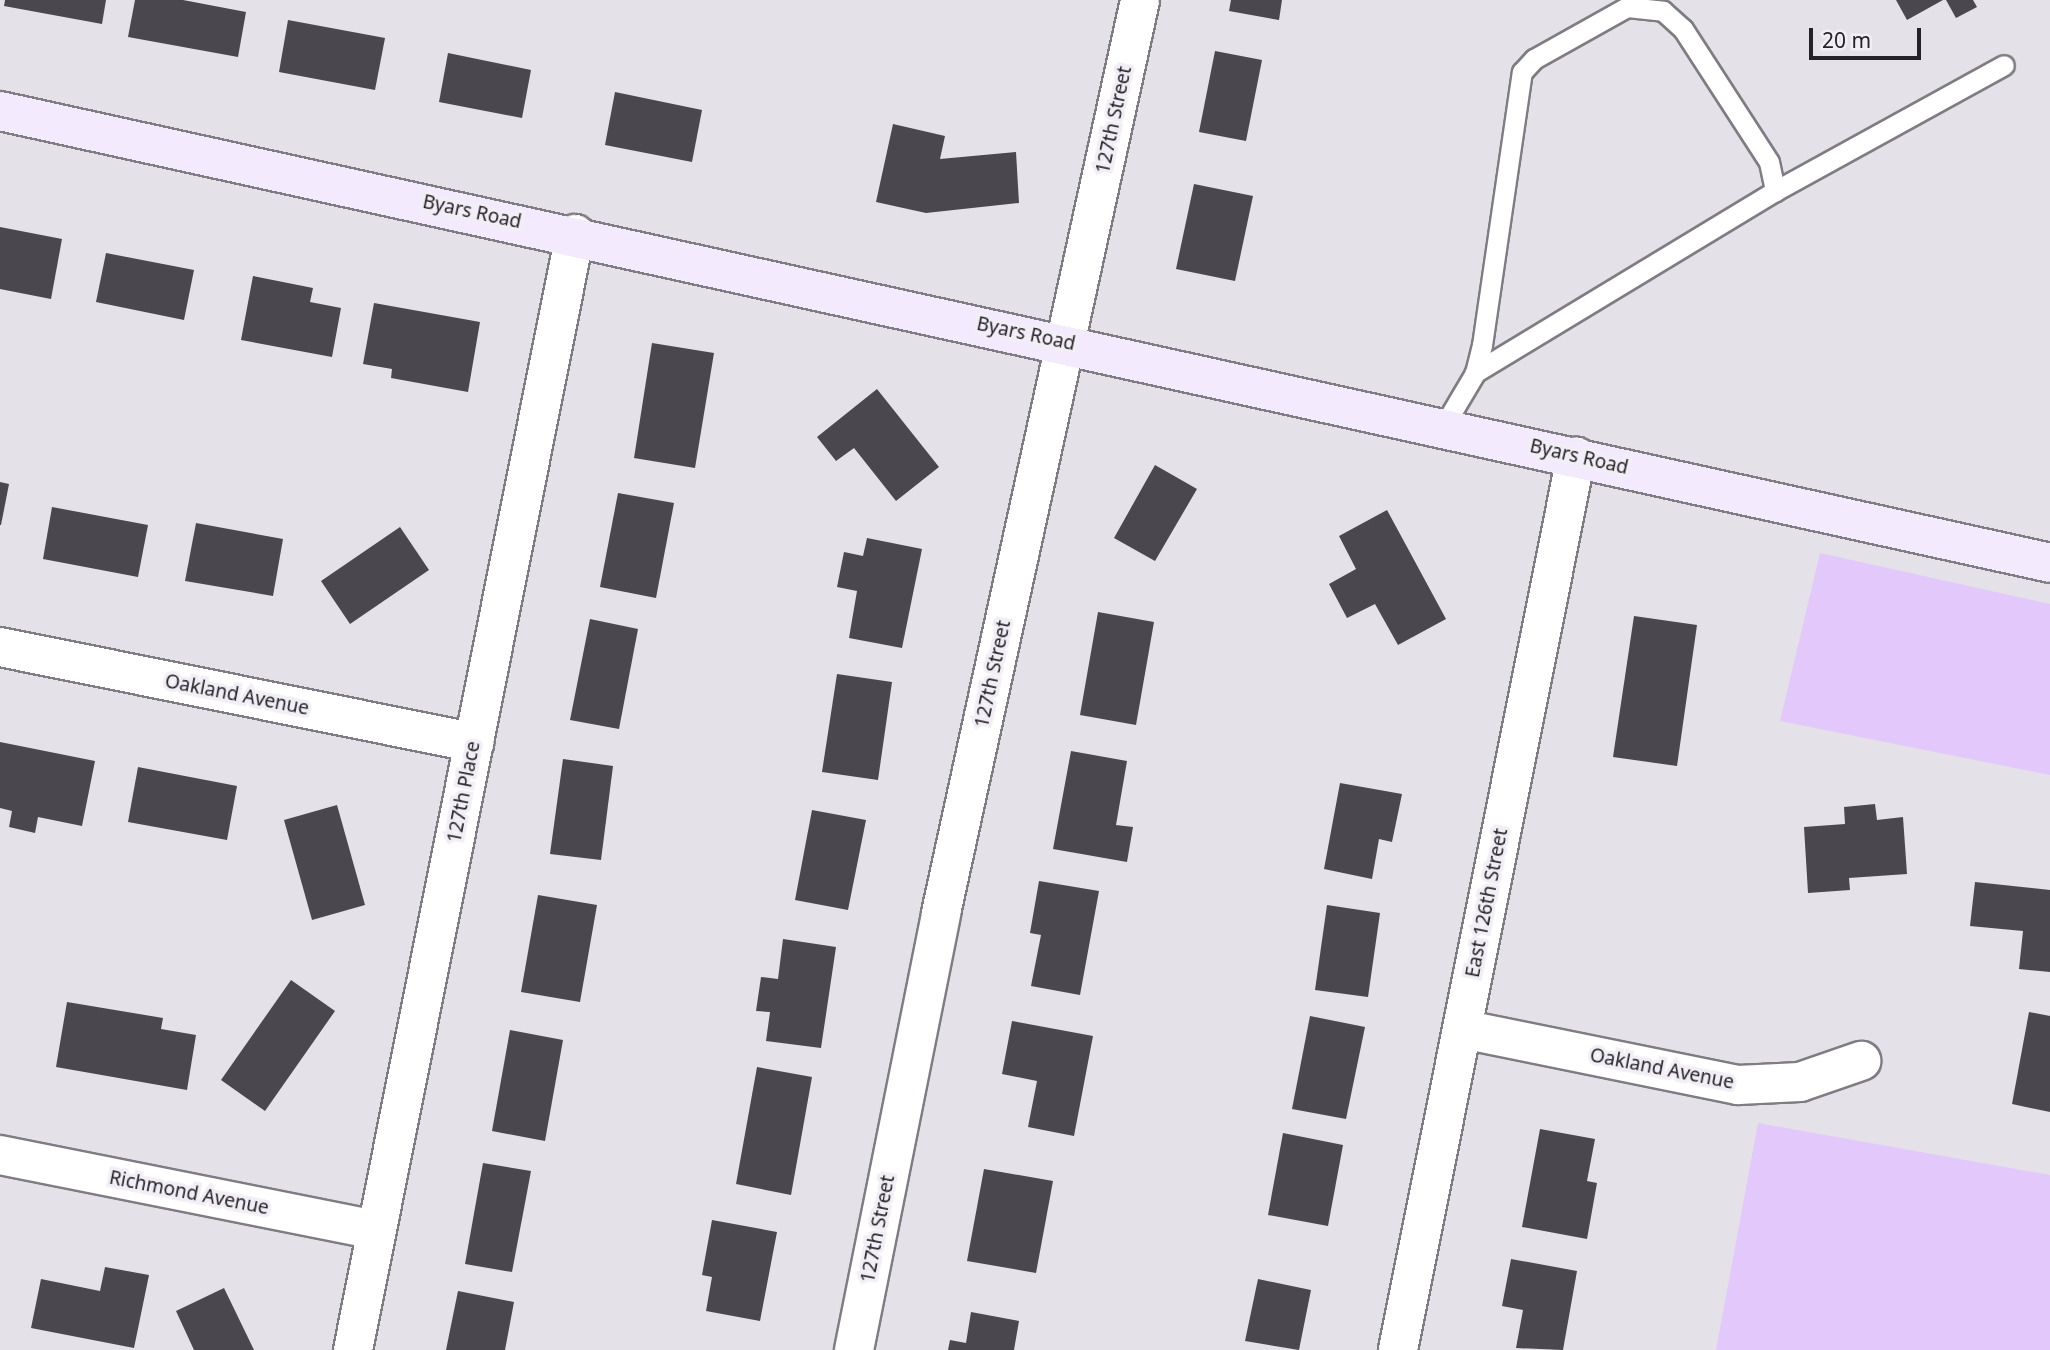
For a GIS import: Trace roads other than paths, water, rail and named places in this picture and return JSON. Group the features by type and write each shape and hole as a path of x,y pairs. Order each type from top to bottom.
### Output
{"street":[{"name":"127th Street","path":"854,1350 1065,343 1140,0"},
{"name":"Byars Road","path":"0,110 575,234 2050,563"},
{"name":"127th Place","path":"353,1350 575,234"},
{"name":"East 126th Street","path":"1398,1350 1576,457"},
{"name":"Oakland Avenue","path":"0,647 474,743"},
{"name":"Oakland Avenue","path":"1462,1029 1738,1085 1800,1082 1861,1061"},
{"name":"Richmond Avenue","path":"0,1155 377,1230"}],"lane":[{"path":"1443,427 1475,373 1522,72 1534,59 1627,7 1662,11 1683,29 1763,151 1775,191"},
{"path":"1475,373 1775,191 2004,65"}]}
